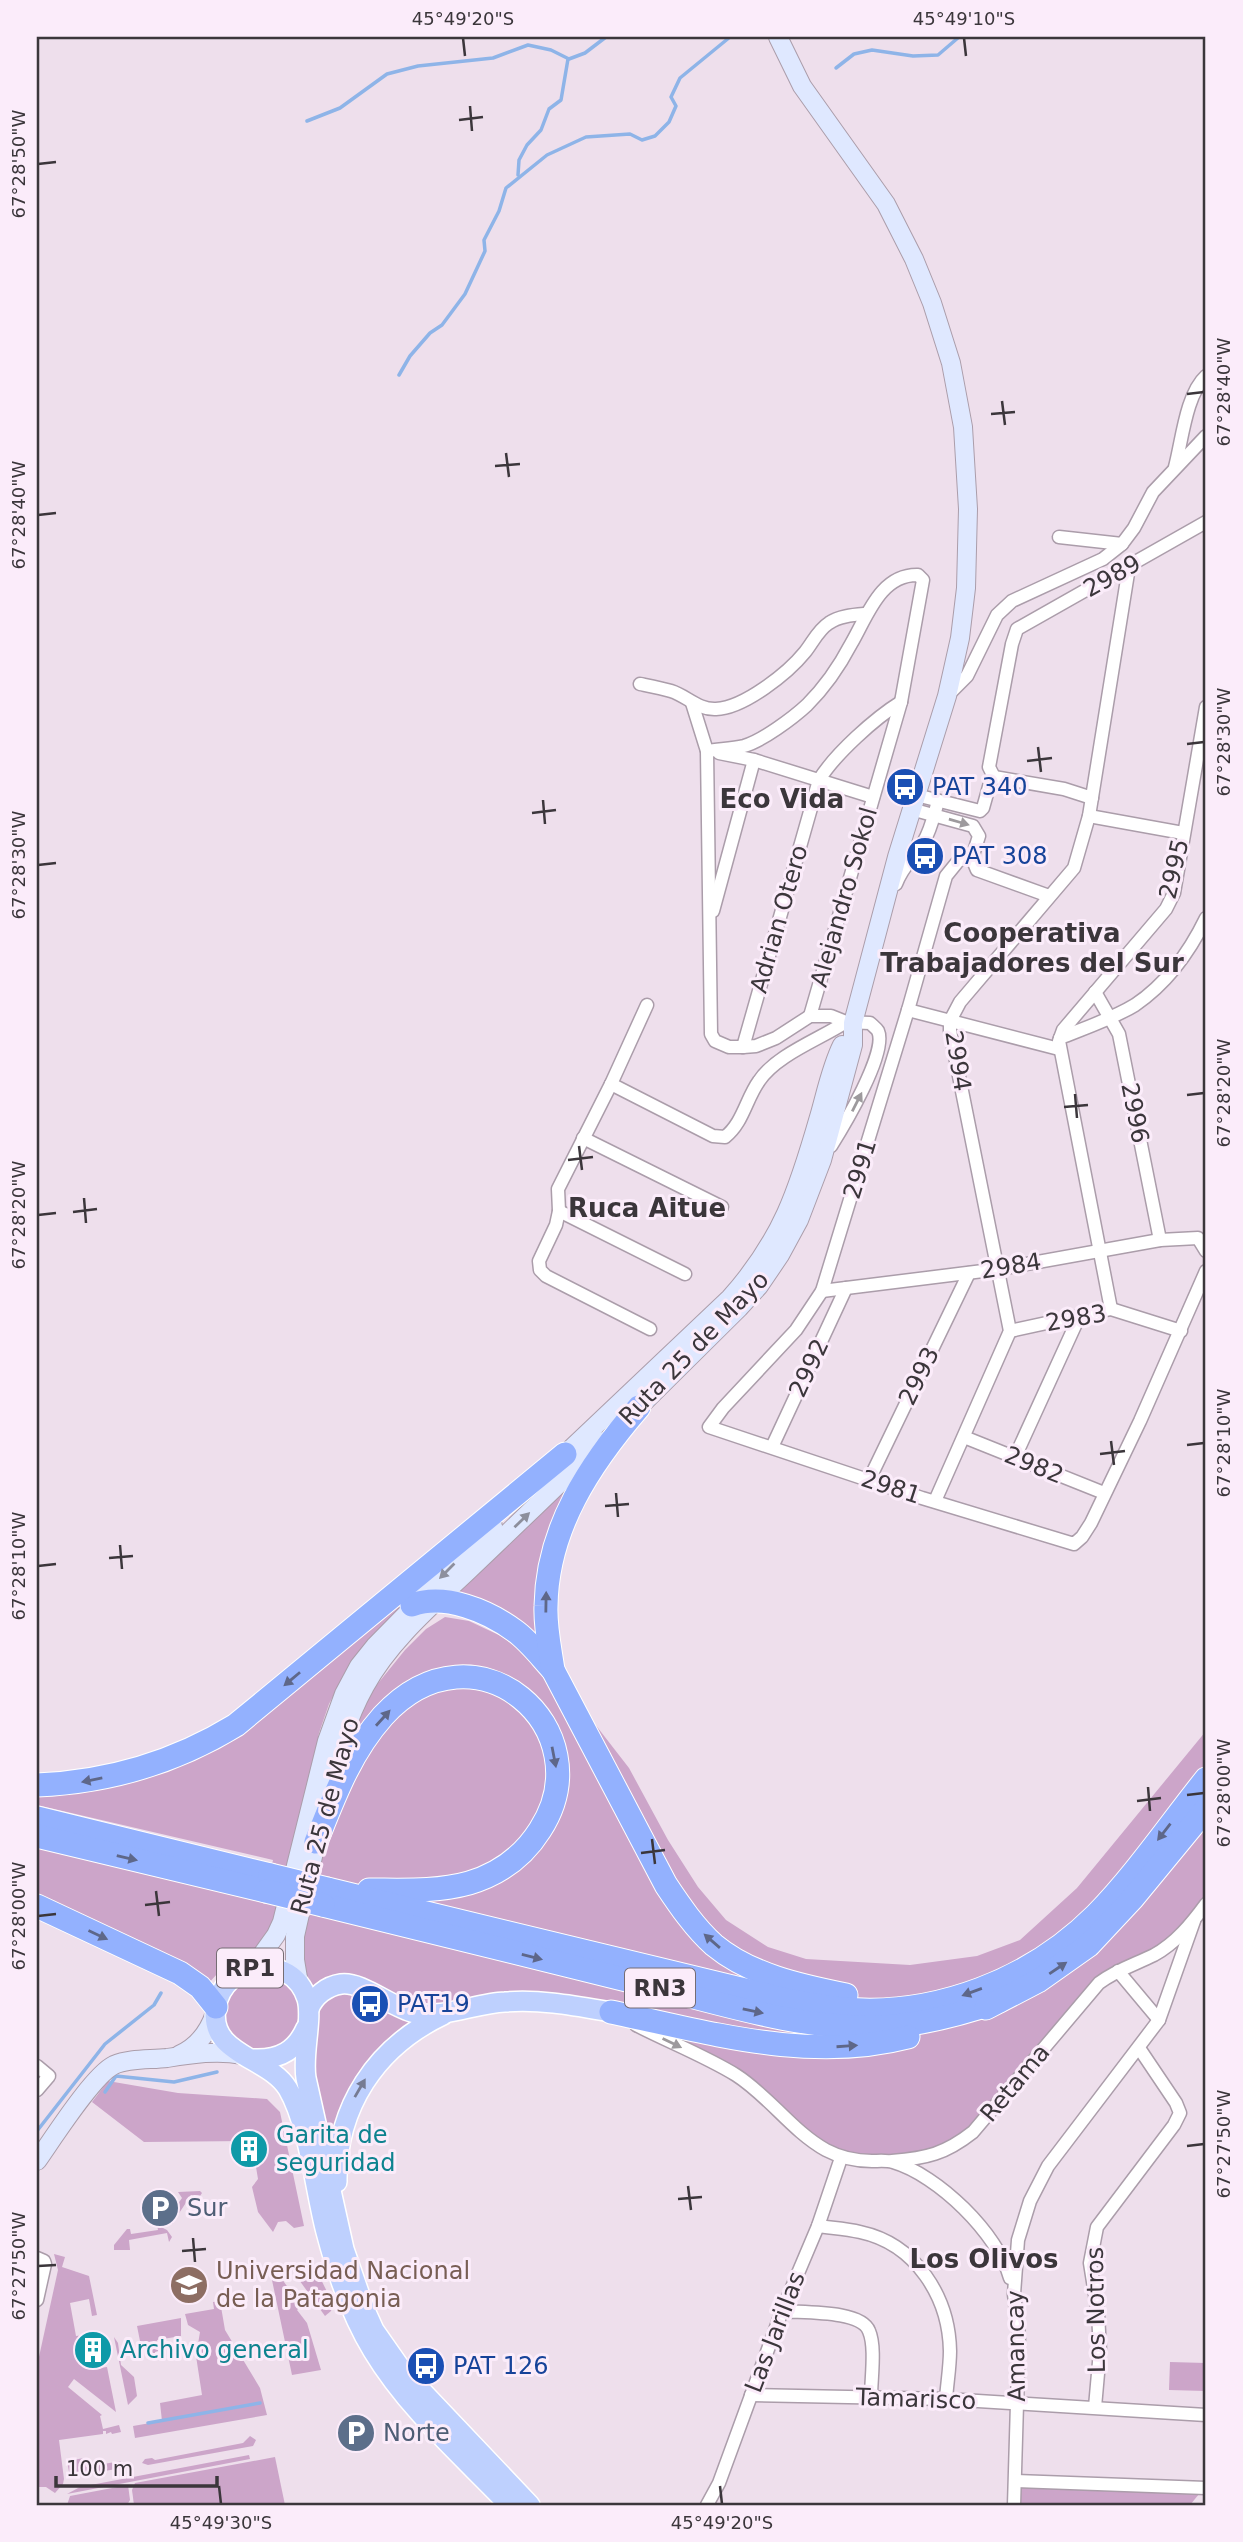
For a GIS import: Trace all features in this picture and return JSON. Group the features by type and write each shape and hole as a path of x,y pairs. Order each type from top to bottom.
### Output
{"highway":[{"path":"553,1670 546,1610 550,1563 557,1539 566,1514 592,1466 639,1407"},
{"path":"37,1785 81,1782 137,1770 191,1751 236,1725 565,1454"},
{"path":"412,1605 437,1601 478,1611 496,1619 516,1631 553,1670 666,1885 683,1912 714,1944 736,1959 790,1982 864,1998 939,2002"},
{"path":"316,1842 339,1785 363,1742 384,1715 404,1697 424,1685 462,1676 498,1683 516,1692 534,1709 545,1727 558,1776 553,1801 544,1824 531,1844 513,1861 490,1875 439,1889 325,1897"},
{"name":"RN3","path":"325,1897 786,2000 844,2009 903,2008 939,2002 990,1986 1029,1967 1078,1931 1124,1884 1206,1779"},
{"name":"RN3","path":"37,1836 268,1883 741,2008 812,2023 861,2027 948,2018 999,2001 1054,1971 1096,1939 1206,1809"},
{"path":"37,1812 75,1826"},
{"name":"RN3","path":"37,1818 75,1826 268,1883"},
{"path":"37,1906 180,1973 200,1987 215,2010"},
{"path":"611,2012 744,2041 819,2047 897,2040 955,2022 999,2001"}],"main road":[{"name":"Ruta 25 de Mayo","path":"215,2010 220,1993 228,1981 239,1972 253,1967 276,1935 286,1910 327,1741 338,1706 359,1666 412,1605 565,1454 730,1298 760,1261 786,1218 850,1023 947,696 960,639 966,588 968,509 963,427 951,363 932,303 914,259 886,204 802,86 778,37"},
{"name":"Ruta 25 de Mayo","path":"299,1984 295,1936 340,1742 358,1699 387,1653 437,1601 639,1407 759,1286 799,1220 822,1160 853,1045 850,1023"},
{"name":"RP1","path":"253,1967 278,1969 299,1984 308,2017 304,2057 306,2078 344,2249 365,2310 387,2350 402,2370 530,2505"},
{"path":"37,2161 106,2070 126,2062 219,2052 268,2060 282,2056 302,2038 319,1994 336,1985 358,1987 404,2010 430,2015 486,2003 527,2001 611,2012"},
{"name":"RP1","path":"215,2010 225,2042 283,2081 294,2100 326,2232 355,2316 370,2347 414,2406 509,2505"},
{"path":"179,2056 204,2035 215,2010"},
{"path":"344,2249 337,2166 350,2106 363,2081 385,2054 412,2033 452,2011"}],"street":[{"path":"1175,468 1192,396 1199,382 1206,376"},
{"path":"947,696 967,676 997,615 1012,601 1103,559 1124,542 1153,492 1206,436"},
{"name":"2989","path":"995,777 989,767 1017,629 1206,522"},
{"path":"1059,537 1124,542"},
{"name":"2994","path":"1010,1331 950,1021 960,1002 1074,868 1089,816 1129,567"},
{"name":"Alejandro Sokol","path":"810,1016 901,702 923,580 918,575 908,575 891,584 865,614"},
{"path":"640,684 674,692 692,704 714,709 748,699 804,653 825,625 835,619 865,614"},
{"path":"707,751 747,746 806,706 823,687 851,644 865,614"},
{"name":"Adrian Otero","path":"743,1047 819,780 827,767 884,713 901,702"},
{"path":"692,704 707,751 711,1034 715,1041 729,1047 756,1046 776,1038 810,1016 831,1016 850,1023 870,1023 878,1031 879,1040 863,1090 822,1160"},
{"name":"2995","path":"1060,1043 1063,1030 1166,909 1174,892 1206,707"},
{"path":"707,751 754,760 873,797"},
{"path":"709,925 754,760"},
{"path":"914,802 938,801 980,811 990,783 995,777 1064,789 1092,798"},
{"path":"884,906 906,863 925,840 938,801"},
{"path":"914,802 934,816 965,823 976,830 979,836 972,858 977,870 1049,896"},
{"path":"1089,816 1183,833"},
{"name":"2991","path":"709,1427 723,1408 796,1330 822,1291 946,876 959,860 972,858"},
{"name":"2995","path":"1060,1043 1133,1006 1154,990 1195,941 1206,918"},
{"name":"2996","path":"1095,992 1119,1034 1160,1240"},
{"path":"647,1005 558,1189 559,1211 556,1225 539,1261 540,1270 546,1276 650,1329"},
{"path":"908,1010 1060,1043 1111,1309"},
{"name":"Alejandro Sokol","path":"611,1084 713,1136 726,1137 735,1130 758,1081 767,1070 809,1043 850,1023"},
{"path":"583,1138 722,1207"},
{"path":"559,1211 685,1274"},
{"name":"2984","path":"822,1291 999,1269 1160,1240 1198,1238 1206,1251"},
{"path":"1104,1493 1140,1421 1206,1271"},
{"name":"2993","path":"869,1480 969,1273"},
{"name":"2992","path":"772,1447 846,1288"},
{"name":"2983","path":"1010,1331 1111,1309 1181,1331"},
{"path":"1014,1457 1079,1317"},
{"path":"935,1501 1010,1331"},
{"name":"2981","path":"709,1427 1074,1544 1091,1523 1104,1493"},
{"name":"2982","path":"964,1437 1104,1493"},
{"path":"1194,1921 1206,1904"},
{"name":"Retama","path":"841,2158 854,2161 892,2161 929,2157 947,2151 973,2132 1099,1983 1158,1953 1194,1921"},
{"name":"Amancay","path":"1014,2505 1019,2336 1014,2294 1018,2240 1037,2183 1159,2020 1194,1921"},
{"path":"1118,1971 1159,2020"},
{"path":"611,2012 738,2076 823,2148 841,2158"},
{"name":"Los Notros","path":"1096,2407 1100,2351 1098,2313 1090,2263 1097,2227 1174,2125 1180,2113 1177,2104 1139,2048"},
{"path":"37,2066 49,2076 37,2090"},
{"name":"Las Jarillas","path":"707,2505 719,2483 782,2311 818,2226 841,2158"},
{"path":"892,2161 928,2180 963,2207 990,2237 1005,2261 1014,2294"},
{"path":"818,2226 861,2232 878,2238 894,2245 920,2268 939,2295 948,2331 950,2351 946,2399"},
{"path":"37,2300 45,2264 39,2258"},
{"path":"782,2311 853,2317 863,2323 869,2330 872,2342 871,2397"},
{"name":"Tamarisco","path":"751,2395 946,2399 1206,2415"},
{"path":"1016,2481 1206,2488"}],"shaded area":[{"path":"585,1464 573,1489 544,1649 454,1598"},
{"path":"494,1516 377,1632 343,1677 329,1704 319,1733 295,1853 274,1927 255,1951 244,1958 227,1963 207,1985 37,1901 37,1847 264,1899 273,1860 37,1805 37,1786 194,1753"},
{"path":"445,1617 469,1621 501,1636 553,1670 629,1768 668,1840 698,1887 726,1920 768,1947 806,1959 910,1965 977,1956 1020,1940 1077,1888 1206,1731 1206,1904 1176,1939 1118,1971 973,2132 929,2157 841,2158 738,2076 581,2003 439,2011 376,1990 309,1992 304,1975 301,1938 344,1751 371,1692 405,1650 426,1629"},
{"path":"273,1974 294,1992 299,2004 299,2016 295,2027 279,2045 268,2050 255,2050 242,2045 227,2028 224,2008 236,1981"},
{"path":"342,1988 429,2019 381,2052 333,2174 311,2074 313,2015 327,1995"},
{"path":"108,2081 178,2093 267,2099 280,2112 304,2226 294,2228 286,2221 278,2222 273,2232 258,2212 252,2187 258,2179 252,2143 144,2142 92,2102"},
{"path":"178,2192 202,2193 198,2199 191,2195 172,2224 166,2221 182,2198"},
{"path":"157,2225 167,2230 172,2237 169,2242 167,2233 129,2240 130,2250 114,2250 114,2245 127,2229 130,2229 131,2234 158,2230"},
{"path":"54,2254 65,2257 62,2267 89,2276 97,2315 92,2316 89,2299 70,2303 76,2336 85,2335 93,2369 107,2367 116,2412 74,2379 68,2387 102,2415 103,2429 119,2425 121,2432 106,2434 106,2431 103,2431 103,2434 59,2440 64,2479 55,2493 46,2487 37,2487 37,2366 58,2270"},
{"path":"312,2261 333,2304 331,2311 325,2316 297,2277"},
{"path":"272,2265 301,2306 297,2310 307,2323 321,2370 292,2375 269,2266"},
{"path":"220,2301 225,2330 260,2388 267,2415 135,2438 133,2426 162,2421 160,2403 202,2395 196,2356 200,2332 188,2325 185,2314 214,2309 213,2302"},
{"path":"181,2318 181,2336 157,2340 158,2351 155,2352 155,2357 150,2358 140,2341 137,2326"},
{"path":"114,2337 118,2343 121,2365 134,2377 137,2396 128,2405"},
{"path":"1170,2362 1206,2363 1206,2391 1169,2390"},
{"path":"250,2436 256,2440 253,2446 148,2465 142,2463 145,2459 155,2460 243,2443"},
{"path":"249,2455 250,2459 67,2494 80,2487"},
{"path":"275,2457 285,2505 134,2505 132,2490 135,2483"},
{"path":"84,2458 86,2467 121,2461 122,2468 70,2477 67,2461"},
{"path":"1016,2481 1204,2488 1190,2505 1014,2505"},
{"path":"128,2485 130,2500 127,2505 67,2505 70,2496"}],"waterway":[{"path":"307,121 340,108 387,74 418,66 493,58 528,45 551,50 569,59 585,53 606,37"},
{"path":"399,375 410,356 430,333 442,325 465,294 485,251 484,240 499,211 506,188 547,155 586,137 630,134 642,140 655,136 669,122 676,106 671,97 680,78 730,37"},
{"path":"836,68 854,54 872,50 913,56 938,55 959,37"},
{"path":"518,175 519,160 527,145 541,130 549,109 561,100 568,59"},
{"path":"37,2131 105,2044 154,2005 161,1993"},
{"path":"105,2092 116,2076 174,2082 217,2072"},
{"path":"148,2423 260,2403"}],"place":[{"name":"PAT 340","path":"905,787"},
{"name":"PAT 308","path":"925,856"},
{"name":"PAT19","path":"370,2004"},
{"name":"Garita de seguridad","path":"249,2149"},
{"name":"Sur","path":"160,2208"},
{"name":"Universidad Nacional de la Patagonia","path":"189,2285"},
{"name":"Archivo general","path":"93,2350"},
{"name":"PAT 126","path":"426,2366"},
{"name":"Norte","path":"356,2433"}],"district":[{"name":"Eco Vida","path":"782,799"},
{"name":"Cooperativa Trabajadores del Sur","path":"1032,948"},
{"name":"Ruca Aitue","path":"647,1208"},
{"name":"Los Olivos","path":"984,2259"}]}
